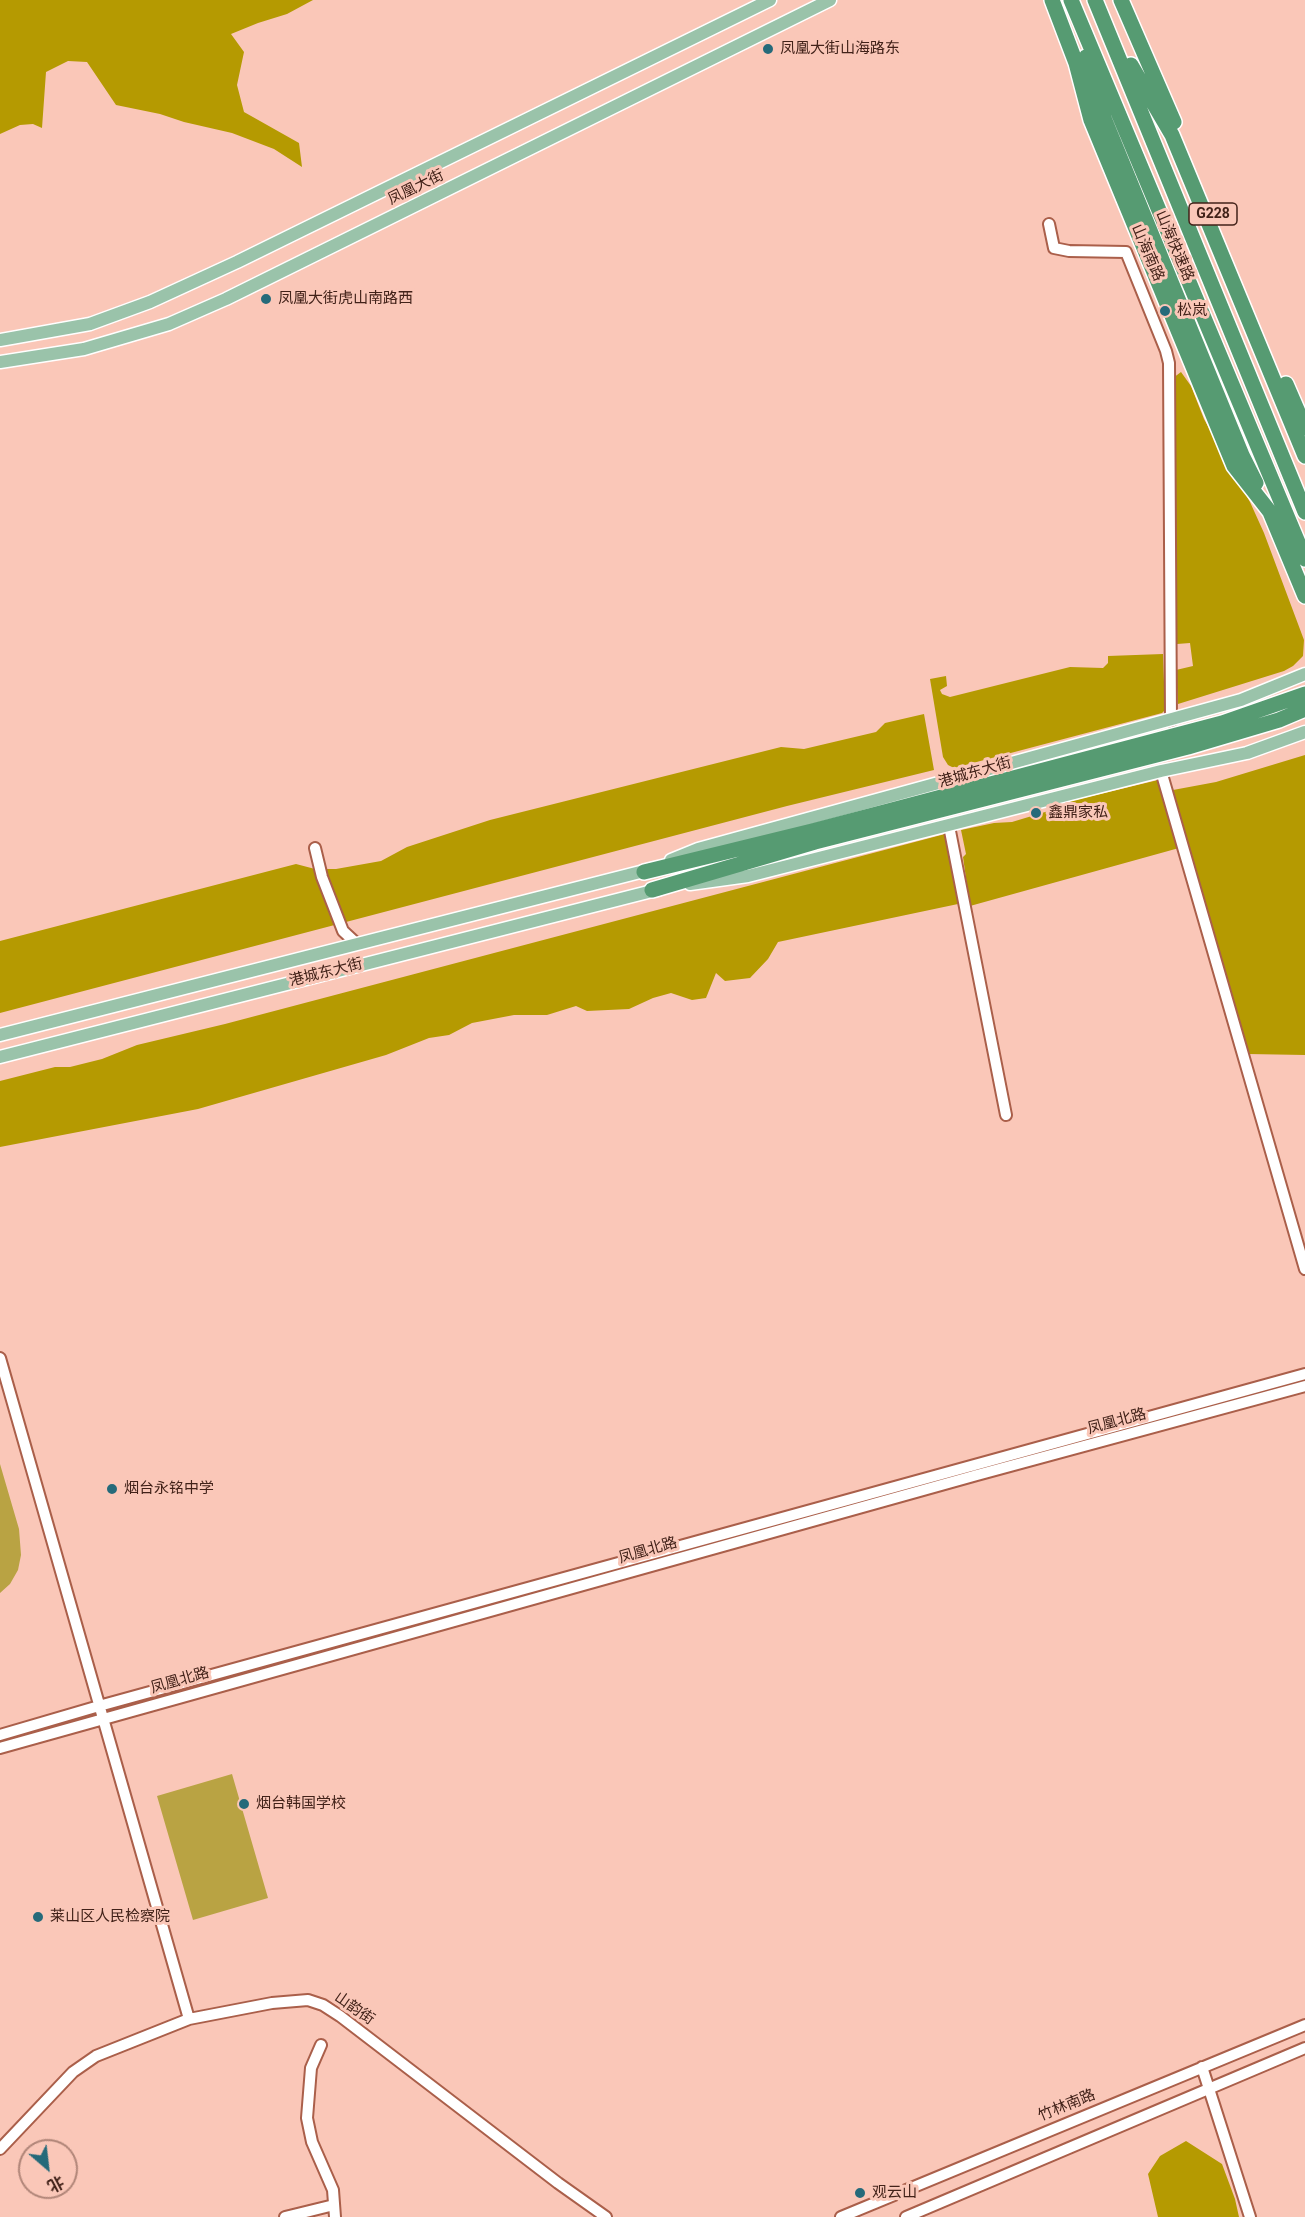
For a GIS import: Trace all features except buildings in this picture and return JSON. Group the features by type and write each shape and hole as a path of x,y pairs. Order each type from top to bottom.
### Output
{"highway":[{"name":"山海南路","path":"1052,0 1076,63 1091,120 1234,466 1270,512 1305,596"},
{"path":"1070,0 1104,118 1242,455 1270,512"},
{"name":"山海快速路","path":"1070,0 1305,559"},
{"name":"山海快速路","path":"1095,0 1305,512"},
{"name":"G228","path":"1121,0 1305,428"},
{"path":"1103,17 1172,135 1305,456"},
{"name":"港城东大街","path":"652,890 1005,788 1169,736 1222,723 1305,694"},
{"name":"港城东大街","path":"644,872 812,831 1188,747 1279,720 1305,709"}],"main road":[{"name":"凤凰大街","path":"0,340 90,324 150,302 237,262 770,0"},
{"name":"凤凰大街","path":"0,362 84,349 169,324 237,293 830,0"},
{"name":"港城东大街","path":"0,1035 644,872 698,849 1171,721 1241,700 1305,674"},
{"name":"港城东大街","path":"0,1057 652,890 748,876 1161,771 1247,753 1305,732"}],"street":[{"path":"1049,224 1054,248 1069,251 1126,252 1166,351 1168,363 1171,721"},
{"path":"1161,771 1305,1269"},
{"path":"949,826 1006,1116"},
{"path":"315,848 322,877 343,931 357,944"},
{"path":"0,1358 189,2019"},
{"name":"凤凰北路","path":"0,1735 1305,1374"},
{"name":"凤凰北路","path":"0,1748 977,1474 1305,1386"},
{"name":"山韵街","path":"0,2148 73,2072 96,2056 189,2019 272,2002 308,2000 323,2005 606,2217"},
{"name":"竹林南路","path":"841,2217 1305,2025"},
{"path":"321,2045 311,2068 307,2118 312,2142 333,2190 335,2217"},
{"path":"906,2217 1305,2048"},
{"path":"1202,2067 1250,2217"},
{"path":"285,2217 334,2205"}],"shaded area":[{"path":"0,0 313,0 287,14 231,34 244,52 237,85 244,112 299,143 302,167 274,149 232,133 116,105 87,62 68,61 46,72 42,128 33,124 20,125 0,134"},
{"path":"1181,372 1191,386 1204,419 1250,502 1304,640 1303,656 1284,671 1178,704 1176,670 1193,666 1190,643 1177,644 1173,378"},
{"path":"1163,654 1165,710 1162,713 954,768 948,765 943,757 930,679 946,676 947,686 940,690 942,694 950,697 1070,667 1103,668 1108,663 1108,656"},
{"path":"924,714 934,770 787,806 0,1013 0,941 296,864 315,869 336,869 381,861 407,847 490,820 781,747 804,749 876,732 885,723"},
{"path":"1305,755 1305,1055 1248,1054 1173,790 1216,782"},
{"path":"1158,780 1179,848 970,906 963,857 966,854 961,830 994,823 1012,822 1055,809 1071,801"},
{"path":"945,834 958,904 778,942 768,959 750,978 725,981 716,973 706,998 692,1000 671,993 629,1009 587,1011 576,1006 547,1015 514,1015 472,1023 449,1035 429,1038 386,1055 198,1109 0,1147 0,1081 55,1067 70,1067 102,1059 137,1045 225,1024"},
{"path":"0,1464 19,1529 21,1555 18,1570 10,1584 0,1593"},
{"path":"232,1774 268,1898 193,1920 157,1796"},
{"path":"1186,2141 1222,2164 1239,2217 1158,2217 1148,2174 1160,2156"}],"place":[{"name":"凤凰大街山海路东","path":"768,49"},
{"name":"凤凰大街虎山南路西","path":"266,299"},
{"name":"松岚","path":"1165,311"},
{"name":"鑫鼎家私","path":"1036,813"},
{"name":"烟台永铭中学","path":"112,1489"},
{"name":"烟台韩国学校","path":"244,1804"},
{"name":"莱山区人民检察院","path":"38,1917"},
{"name":"观云山","path":"860,2193"}]}
